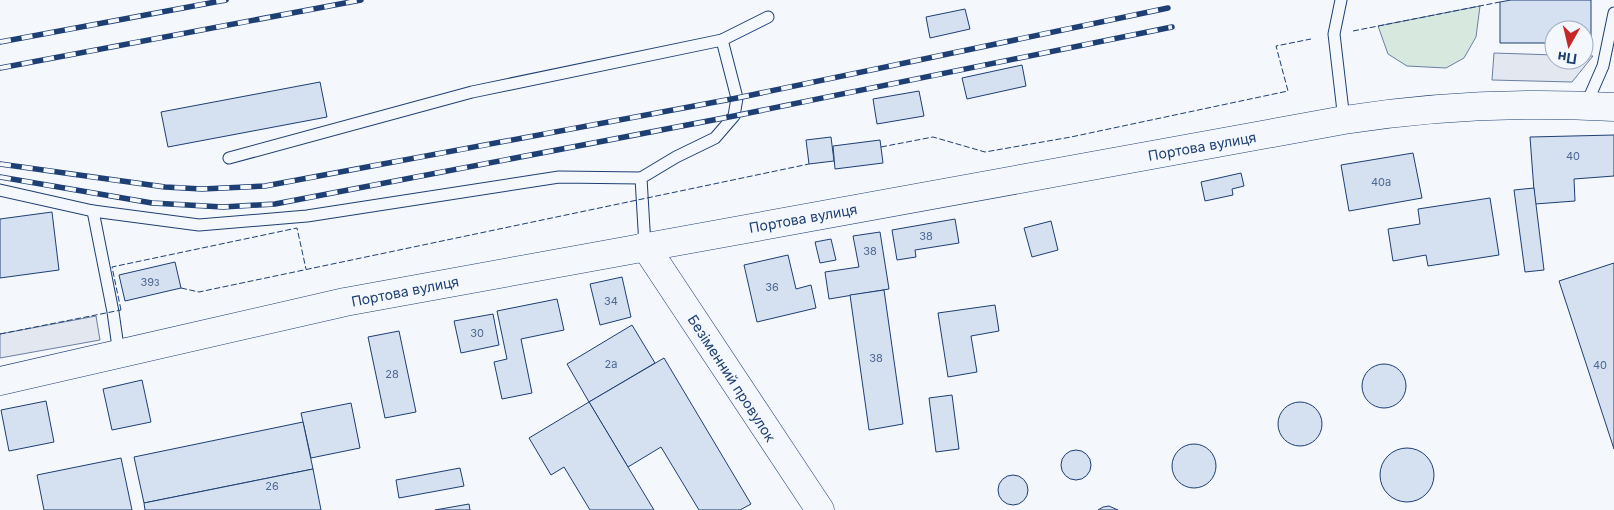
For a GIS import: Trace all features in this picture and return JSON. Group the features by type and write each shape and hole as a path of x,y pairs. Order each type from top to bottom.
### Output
{"main road":[{"name":"Портова вулиця","path":"0,382 345,302 1344,120 1399,112 1504,106 1586,105 1614,107"},
{"name":"Безіменний провулок","path":"645,246 820,510"}],"lane":[{"path":"1341,0 1334,34 1344,120"},
{"path":"1586,105 1603,66 1614,14"},
{"path":"229,158 472,92 722,40 768,17"},
{"path":"0,190 93,211 199,225 307,216 559,177 641,178 676,157 715,138 734,116 737,98 722,40"},
{"path":"641,178 645,246"},
{"path":"93,211 119,355"}],"shaded area":[{"path":"1480,6 1476,37 1464,58 1446,68 1407,66 1388,54 1378,26"},
{"path":"1494,53 1544,55 1544,70 1582,70 1572,82 1492,80"},
{"path":"96,316 100,340 0,358 0,334"}],"building":[{"path":"1511,0 1591,0 1591,20 1544,20 1544,43 1500,43 1500,2"},
{"path":"965,9 970,29 930,38 926,17"},
{"path":"1022,65 1026,86 967,99 962,78"},
{"path":"320,82 327,117 168,147 161,112"},
{"path":"919,91 924,116 877,124 873,99"},
{"path":"1614,135 1614,176 1574,179 1575,201 1535,204 1530,137"},
{"path":"831,137 834,161 809,164 806,140"},
{"path":"880,140 883,163 835,169 833,146"},
{"path":"1413,153 1422,198 1349,211 1341,165"},
{"path":"1241,173 1244,186 1232,189 1233,195 1205,201 1201,182"},
{"path":"1534,188 1544,270 1525,272 1514,190"},
{"path":"1490,198 1499,255 1428,266 1426,255 1393,261 1388,229 1420,224 1418,209"},
{"path":"52,212 59,270 0,278 0,219"},
{"path":"955,219 959,243 915,250 916,257 897,260 892,230"},
{"path":"1051,221 1058,250 1032,257 1024,228"},
{"path":"880,232 889,289 829,299 825,272 859,267 853,236"},
{"path":"831,239 836,260 820,263 815,242"},
{"path":"788,255 796,289 811,285 816,308 757,322 744,265"},
{"path":"175,262 181,288 125,301 119,275"},
{"path":"1614,263 1614,449 1559,281"},
{"path":"622,277 631,317 600,325 590,284"},
{"path":"884,290 903,424 869,430 850,295"},
{"path":"557,299 564,330 521,339 532,393 502,399 494,362 507,359 497,311"},
{"path":"995,305 999,331 971,336 977,372 948,377 938,313"},
{"path":"493,314 499,345 461,353 454,321"},
{"path":"632,325 655,363 589,402 567,364"},
{"path":"399,331 416,412 385,418 368,337"},
{"path":"664,358 751,504 740,510 699,510 661,447 628,467 589,402"},
{"path":"1384,364 1396,368 1402,374 1406,386 1402,398 1396,404 1384,408 1372,404 1366,398 1362,386 1366,374 1372,368"},
{"path":"142,380 151,422 112,430 103,389"},
{"path":"952,395 959,449 936,452 929,398"},
{"path":"46,401 54,442 9,451 1,410"},
{"path":"589,402 654,510 590,510 564,467 551,475 529,438"},
{"path":"1300,402 1312,406 1318,412 1322,424 1318,436 1312,442 1300,446 1288,442 1282,436 1278,424 1282,412 1288,406"},
{"path":"351,403 360,448 311,458 301,413"},
{"path":"303,422 313,469 144,503 134,457"},
{"path":"1194,444 1206,448 1212,454 1216,466 1212,478 1206,484 1194,488 1182,484 1176,478 1172,466 1176,454 1182,448"},
{"path":"1407,448 1417,450 1426,456 1432,465 1434,475 1432,485 1426,494 1417,500 1407,502 1397,500 1388,494 1382,485 1380,475 1382,465 1388,456 1397,450"},
{"path":"1076,450 1087,454 1091,465 1087,476 1076,480 1065,476 1061,465 1065,454"},
{"path":"121,458 132,510 44,510 37,475"},
{"path":"460,468 464,486 399,498 396,480"},
{"path":"313,469 321,510 145,510 144,503"},
{"path":"1013,475 1024,479 1028,490 1024,501 1013,505 1002,501 998,490 1002,479"},
{"path":"469,504 470,510 435,510"},
{"path":"1109,506 1118,510 1098,510 1103,507"}],"railway":[{"path":"0,42 226,0"},
{"path":"0,68 361,0"},
{"path":"0,164 165,187 202,189 265,186 737,98 1168,8"},
{"path":"0,177 152,203 223,207 275,204 734,116 1172,27"}],"fence":[{"path":"1353,31 1500,2"},
{"path":"881,147 933,137 985,152 1071,137 1288,91 1276,46 1311,39"},
{"path":"181,288 199,292 809,164"},
{"path":"121,310 112,267 297,228 306,269"},
{"path":"0,334 121,310"}]}
